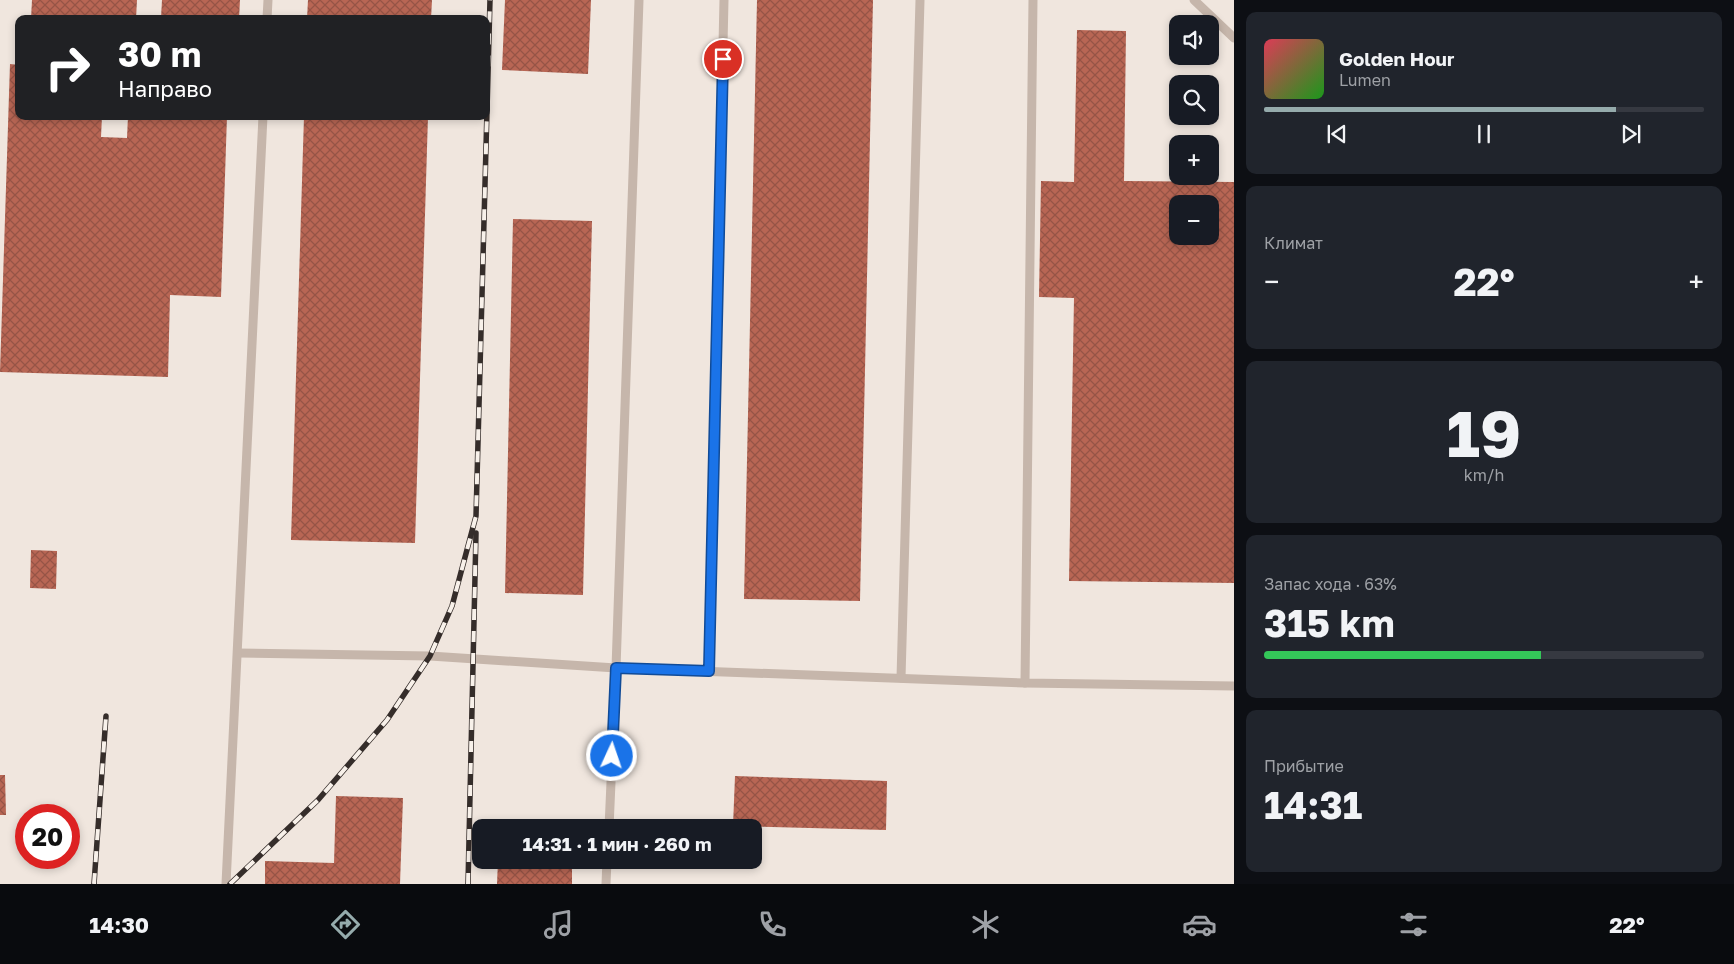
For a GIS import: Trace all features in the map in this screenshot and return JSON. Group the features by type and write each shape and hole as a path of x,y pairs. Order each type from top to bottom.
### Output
{"lane":[{"path":"267,15 268,0"},
{"path":"609,819 640,0"},
{"path":"709,671 724,0"},
{"path":"901,678 920,0"},
{"path":"1025,683 1032,0"},
{"path":"1194,0 1234,38"},
{"path":"226,884 263,120"},
{"path":"238,652 430,656 616,668 1025,683 1234,686"},
{"path":"606,884 607,869"}],"building":[{"path":"32,0 137,0 136,15 31,15"},
{"path":"162,0 240,0 239,15 161,15"},
{"path":"308,0 432,0 431,15 307,15"},
{"path":"505,0 591,0 588,74 502,70"},
{"path":"757,0 873,0 860,601 744,599"},
{"path":"1077,30 1126,31 1124,181 1169,181 1169,185 1219,185 1219,182 1234,182 1234,583 1069,581 1074,298 1039,297 1041,181 1074,182"},
{"path":"10,64 15,65 15,120 102,120 101,137 127,138 128,120 227,120 221,297 170,295 168,377 0,372"},
{"path":"304,120 428,120 415,543 291,540"},
{"path":"513,219 592,221 583,595 505,593"},
{"path":"31,550 57,551 56,589 30,588"},
{"path":"0,775 5,775 6,815 0,815"},
{"path":"735,776 887,781 886,830 762,827 762,819 733,819"},
{"path":"336,796 403,798 400,884 265,884 265,861 334,863"},
{"path":"498,869 572,869 572,884 497,884"}],"railway":[{"path":"490,0 490,15"},
{"path":"230,884 318,800 387,720 430,656 452,606 476,516 487,120"},
{"path":"468,884 476,533"},
{"path":"94,884 106,716"}],"route":[{"path":"612,756 616,668 709,671 723,59"}]}
